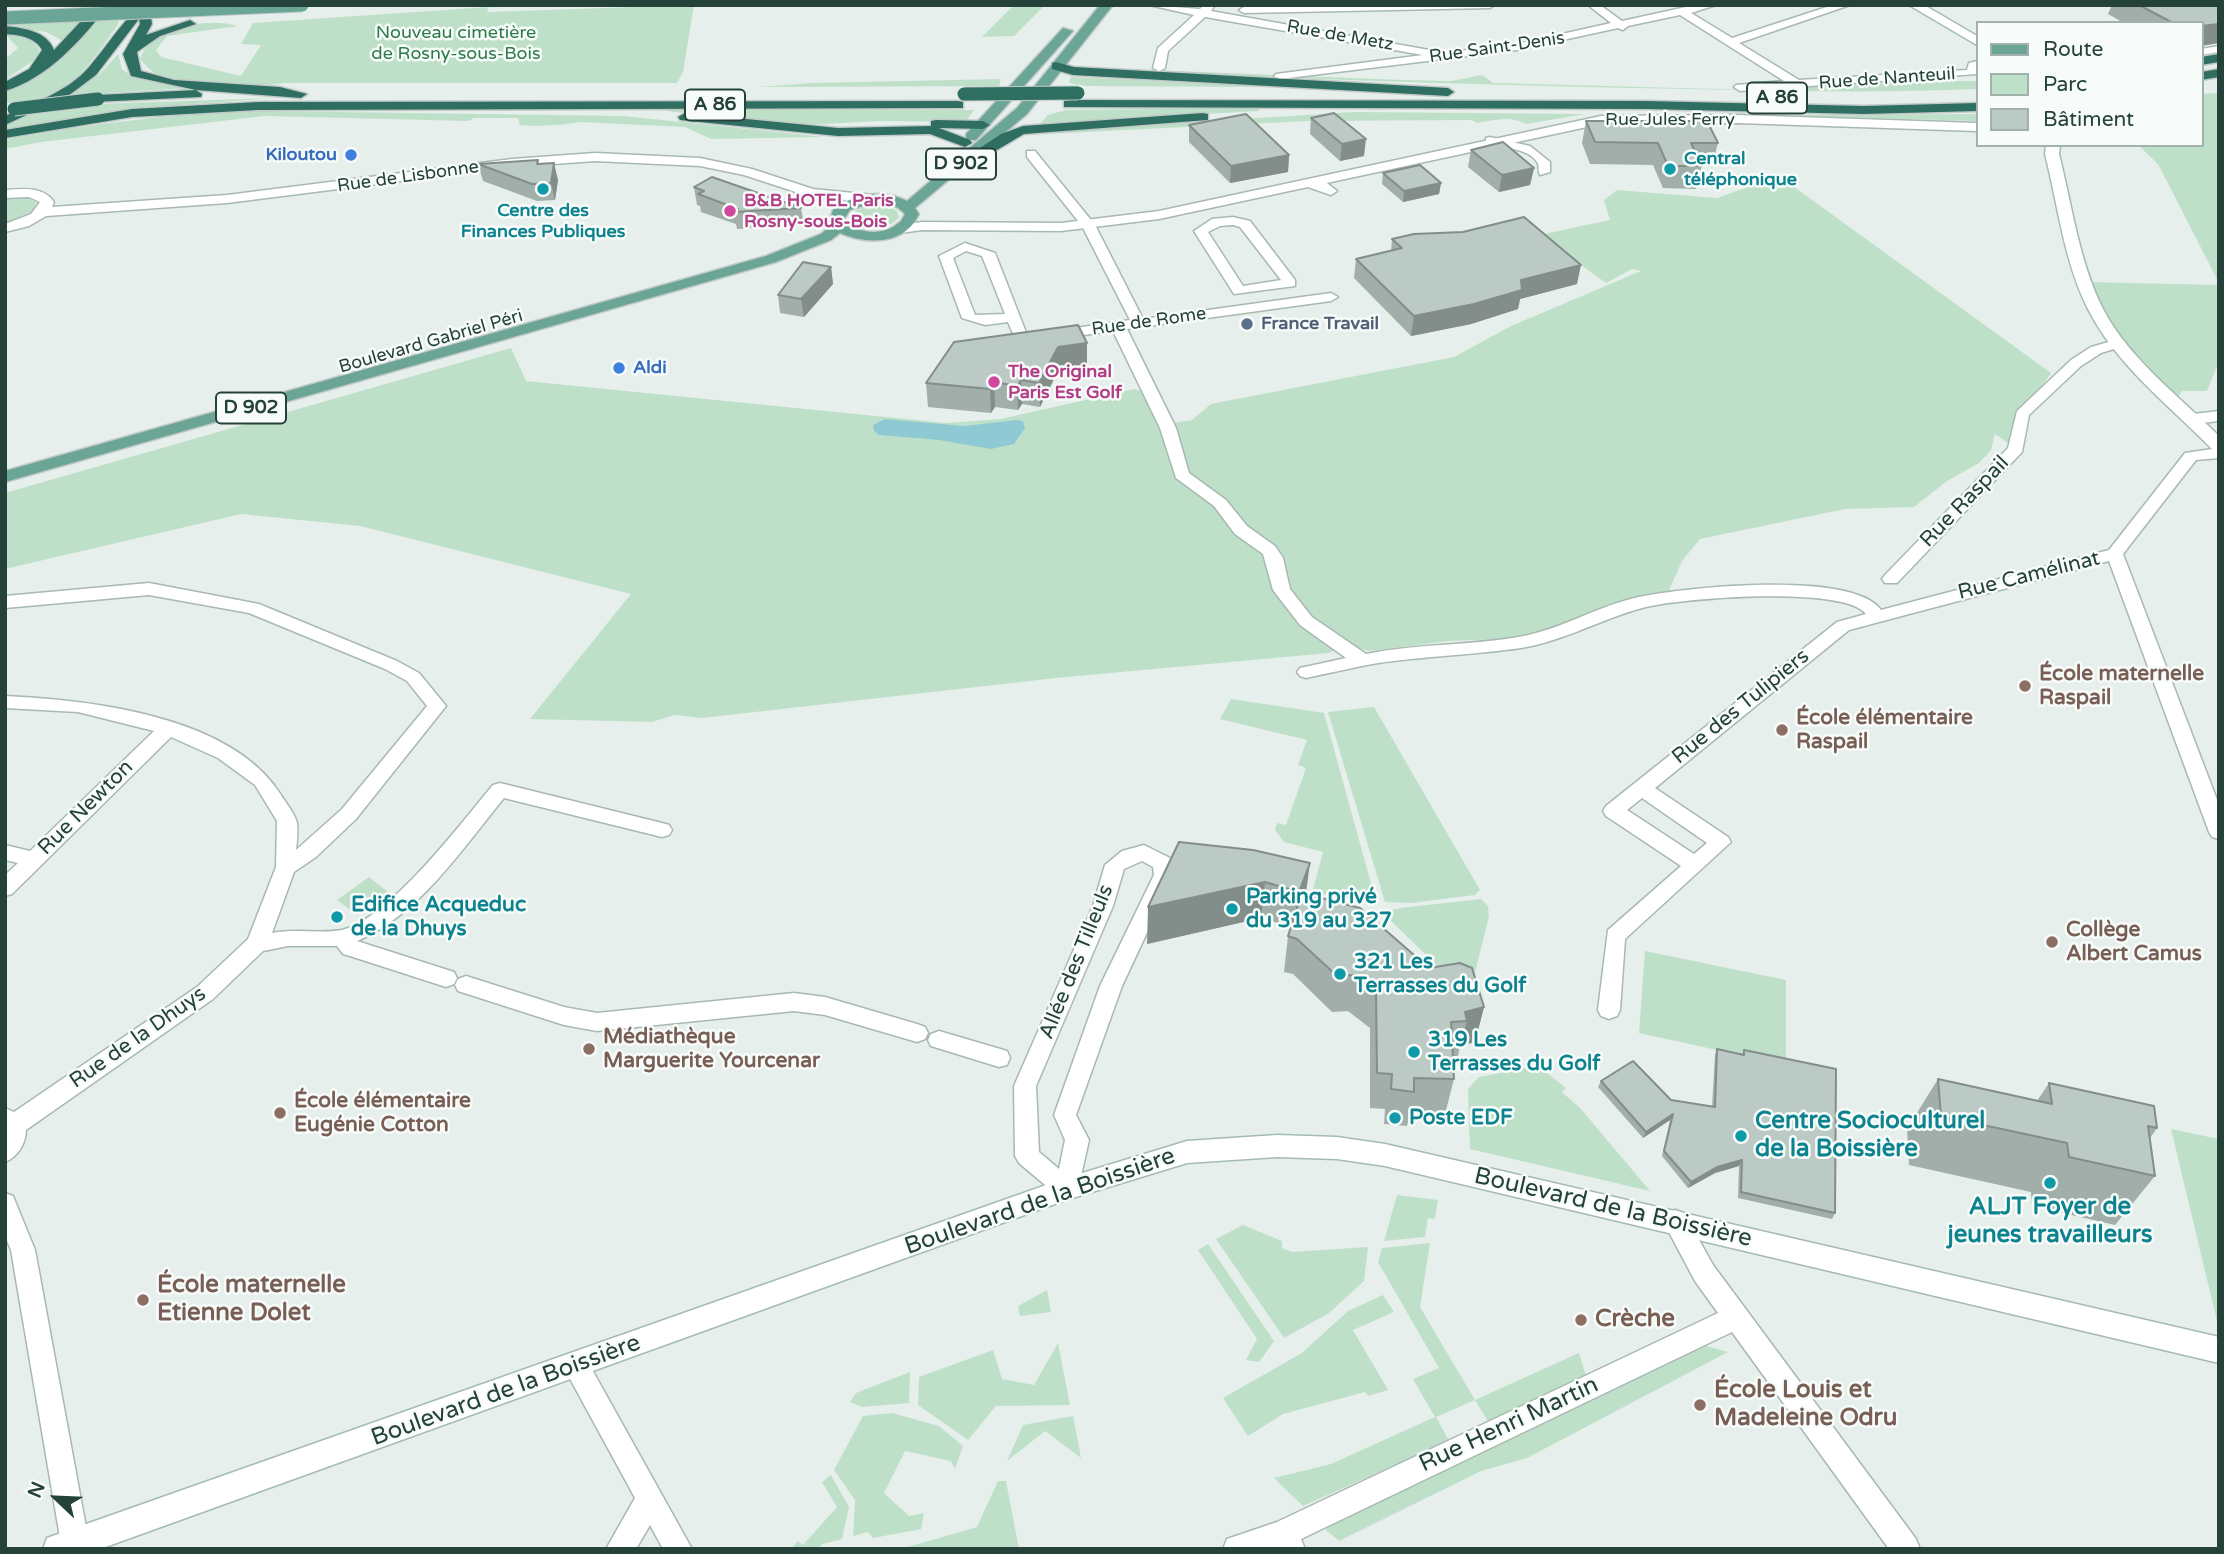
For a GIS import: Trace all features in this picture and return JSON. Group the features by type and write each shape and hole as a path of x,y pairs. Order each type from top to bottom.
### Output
{"highway":[{"path":"149,7 146,23 129,54 130,65 135,73 166,83 264,87 301,94"},
{"path":"5,121 62,93 92,72 127,24 149,7"},
{"path":"5,87 31,73 72,43 100,8"},
{"path":"129,54 156,33 190,24"},
{"path":"5,30 26,32 45,43 48,50 44,59 31,73"},
{"path":"1053,70 1448,92"},
{"name":"A 86","path":"1074,99 1448,92 1865,100 1976,97"},
{"name":"A 86","path":"9,109 98,99 301,94 1074,99 1864,110 1976,107"},
{"name":"A 86","path":"5,134 174,110 271,106 961,99"},
{"path":"960,166 1012,133 1037,128 1351,110 1370,104"},
{"path":"472,106 663,114 819,131 918,129 944,132 965,144"},
{"path":"1012,118 1021,125 1037,128"},
{"path":"819,131 897,124 983,125"}],"main road":[{"path":"5,18 302,5"},
{"name":"D 902","path":"892,200 916,187 965,144 1088,5"},
{"path":"1076,41 1078,33 1100,5"},
{"name":"D 902","path":"910,211 1040,92 1053,70 1108,5"},
{"path":"5,12 149,7"},
{"path":"1026,78 1053,70"},
{"path":"983,125 1012,118 1003,103"},
{"path":"874,199 892,200 910,211 909,222 901,229"},
{"name":"Boulevard Gabriel Péri","path":"5,477 771,258 826,237 838,218 856,202 874,199"},
{"path":"838,218 848,232 867,236"},
{"name":"Boulevard Gabriel Péri","path":"5,483 761,268 837,241 901,229"}],"street":[{"name":"Rue de Metz","path":"1154,5 1207,9 1444,56"},
{"path":"1159,68 1162,50 1207,9 1490,5"},
{"path":"1593,5 1623,27"},
{"name":"Rue Saint-Denis","path":"1280,76 1517,47 1623,27 1711,5"},
{"path":"1730,42 1845,5"},
{"path":"1914,5 1976,40"},
{"name":"Rue de Nanteuil","path":"1683,12 1797,84 1972,73 1973,65 1976,64"},
{"path":"1740,87 1797,84"},
{"name":"Rue Jules Ferry","path":"1086,222 1587,121 1640,118 1976,127"},
{"path":"1490,141 1519,145 1536,153 1544,162 1544,172"},
{"name":"Rue Jules Ferry","path":"901,229 1038,226 1042,222 1086,222 1159,215 1490,141"},
{"path":"2050,148 2096,310 2119,343 2219,446"},
{"path":"1031,154 1086,222 1138,323"},
{"name":"Rue de Lisbonne","path":"5,228 25,222 42,212 227,199 513,163 594,157 700,162 747,172 811,193 874,199"},
{"name":"Rue de Lisbonne","path":"811,193 813,198 833,206 838,218"},
{"path":"5,194 39,195 47,202 42,212"},
{"name":"Rue Jules Ferry","path":"910,211 953,226"},
{"path":"1239,291 1290,284 1245,224 1233,221 1207,226 1201,231 1248,308"},
{"path":"965,247 988,253 1014,317 985,321 969,318 946,256 965,247"},
{"name":"Rue de Rome","path":"1014,317 1017,340 1331,297"},
{"path":"1118,326 1168,428 1182,475 1220,503 1241,530 1269,550 1275,558 1282,590 1306,621 1364,661"},
{"name":"Rue Raspail","path":"1891,579 2017,449 2022,414 2076,363 2096,350 2119,343"},
{"path":"2193,419 2219,416"},
{"name":"Rue Camélinat","path":"1876,616 2115,554 2164,487 2192,456 2219,453"},
{"path":"2115,554 2219,832"},
{"path":"5,602 149,589 227,603 253,608 368,655 413,677 437,706 341,825 312,851 286,867"},
{"path":"1306,672 1458,646 1523,642 1569,630 1640,602 1718,592 1776,590 1845,596 1869,606 1876,616"},
{"name":"Rue des Tulipiers","path":"1695,865 1612,811 1843,626 1876,616"},
{"path":"5,702 78,706 168,728 225,752 262,780 287,821 286,867 257,944"},
{"name":"Rue Newton","path":"5,888 168,728"},
{"path":"1609,1010 1615,936 1721,842 1641,788"},
{"path":"257,944 288,938 343,938 374,925 431,872 500,790 662,830"},
{"path":"5,852 33,860"},
{"name":"Allée des Tilleuls","path":"1144,853 1163,863 1164,875 1111,986 1065,1115 1077,1140 1066,1189 1027,1156 1025,1086 1098,919 1115,865 1129,856 1144,853"},
{"path":"343,938 350,948 564,1016 597,1022 794,1002 825,1006 917,1033"},
{"name":"Rue de la Dhuys","path":"9,1122 205,993 257,944"},
{"path":"939,1040 999,1058"},
{"path":"5,1152 13,1141 9,1122"},
{"name":"Boulevard de la Boissière","path":"70,1546 1066,1189 1187,1152 1277,1146 1337,1148 1385,1155 2219,1350"},
{"path":"5,1203 23,1250 70,1546"},
{"path":"1675,1221 1704,1273 1906,1549"},
{"name":"Rue Henri Martin","path":"1237,1549 1286,1541 1736,1317"},
{"path":"576,1366 678,1549"},
{"path":"620,1549 650,1498"}],"green space":[{"name":"Nouveau cimetière de Rosny-sous-Bois","path":"694,5 683,72 677,83 284,83 225,86 166,79 155,74 140,59 155,39 167,32 196,24 237,26 167,36 156,50 161,57 241,76 261,45 241,44 253,23 489,7 487,12"},
{"path":"1014,5 1045,5 1014,36 982,37"},
{"path":"118,17 119,23 96,56 67,86 44,98 5,103 5,91 45,70 100,18"},
{"path":"81,19 63,41 46,32 5,26 5,22"},
{"path":"5,34 25,37 39,50 37,58 5,80 5,59 18,48"},
{"path":"118,54 122,69 135,78 188,88 70,95 99,75"},
{"path":"1074,67 1451,81 1482,75 1493,83 1789,91 1424,82"},
{"path":"1071,77 1271,87 1086,86 1069,83"},
{"path":"1001,79 999,86 759,87 812,83"},
{"path":"1876,81 1976,81 1976,89 1793,91 1794,88"},
{"path":"2219,93 2219,283 2158,164 2140,147 2203,147 2203,94"},
{"path":"274,98 128,109 5,130 5,125 42,110 96,104"},
{"path":"1258,108 1259,111 1041,123 1048,115 1066,110"},
{"path":"660,110 974,110 965,122 882,121 786,126"},
{"path":"266,111 624,116 824,137 711,139 685,127 579,122 525,126 520,125 518,118 474,118 468,121 265,116 41,142 5,149 5,140 102,124 167,116"},
{"path":"1355,112 1585,114 1526,124 1508,119 1477,123 1472,120 1307,121 1045,134 1046,131"},
{"path":"1976,114 1976,121 1802,116"},
{"path":"1779,176 2051,373 2022,414 2008,443 1995,434 1991,450 1979,463 1947,481 1914,507 1845,509 1700,539 1682,561 1667,595 1522,638 1449,641 1369,651 1345,644 1329,653 1056,678 702,718 674,715 652,722 530,719 631,594 360,526 241,514 5,569 5,493 511,348 526,381 946,423 1001,419 1134,389 1144,392 1160,425 1192,420 1211,404 1454,357 1511,326 1641,271 1632,269 1606,283 1539,235 1610,220 1604,200 1617,190 1717,198"},
{"path":"25,197 36,202 35,210 5,223 5,199"},
{"path":"873,205 890,207 897,211 899,217 889,225 877,228 853,222 852,216 857,210"},
{"path":"2086,282 2219,285 2219,361 2207,391 2182,391 2175,401 2119,343"},
{"path":"1231,699 1324,713 1375,898 1371,901 1312,893 1323,852 1284,842 1275,830 1277,823 1286,825 1306,768 1298,765 1307,740 1220,719"},
{"path":"1374,707 1480,890 1475,895 1411,903 1385,902 1328,712"},
{"path":"369,877 388,892 357,915 337,900"},
{"path":"1481,899 1488,906 1489,916 1472,985 1457,985 1386,916 1391,910 1401,908"},
{"path":"1645,951 1786,980 1786,1065 1639,1033"},
{"path":"1532,1067 1547,1073 1566,1088 1562,1092 1581,1109 1650,1191 1470,1149 1468,1089 1479,1077"},
{"path":"2171,1129 2219,1139 2219,1322 2217,1321"},
{"path":"1397,1195 1438,1200 1435,1219 1428,1218 1425,1237 1384,1241"},
{"path":"1243,1225 1282,1241 1282,1248 1292,1252 1368,1247 1364,1281 1329,1313 1284,1338 1216,1239"},
{"path":"1430,1243 1420,1307 1475,1400 1436,1417 1449,1441 1303,1506 1274,1478 1331,1464 1435,1417 1413,1379 1439,1368 1378,1262 1382,1248"},
{"path":"1208,1244 1274,1341 1259,1362 1246,1360 1257,1339 1198,1250"},
{"path":"1047,1290 1051,1312 1020,1316 1018,1306"},
{"path":"1383,1295 1394,1312 1353,1330 1388,1390 1368,1396 1365,1392 1283,1414 1248,1436 1223,1398 1302,1353 1348,1311"},
{"path":"1058,1343 1070,1405 996,1406 968,1440 918,1405 919,1377 993,1350 1002,1379 1034,1385"},
{"path":"1703,1345 1728,1352 1527,1458 1481,1471 1339,1541 1326,1530 1333,1518"},
{"path":"1579,1353 1587,1379 1489,1423 1475,1400"},
{"path":"910,1372 909,1403 862,1407 850,1402 856,1393"},
{"path":"892,1413 939,1426 963,1446 955,1469 951,1461 905,1451 884,1493 909,1516 924,1513 921,1529 873,1538 868,1532 853,1536 855,1500 834,1470 863,1416"},
{"path":"1073,1416 1081,1458 1045,1431 1007,1461 1023,1425"},
{"path":"831,1475 849,1507 842,1539 822,1544 817,1549 791,1549 798,1541 803,1545 837,1507 822,1482"},
{"path":"998,1481 1006,1481 1019,1549 901,1549 977,1527"}],"water":[{"path":"885,419 964,426 1017,420 1023,421 1025,428 1014,444 991,449 939,440 879,435 874,431 873,425"}],"building":[{"path":"2139,5 2219,5 2219,24 2203,26 2203,21 2169,21"},
{"path":"1334,113 1366,139 1342,144 1311,118"},
{"path":"1246,114 1289,155 1231,166 1189,125"},
{"path":"1586,121 1707,121 1718,143 1691,143 1702,166 1668,166 1658,143 1595,142"},
{"path":"1503,142 1534,168 1502,175 1471,150"},
{"path":"538,160 537,164 554,163 551,183 532,184 478,164"},
{"path":"1420,165 1441,183 1404,191 1383,173"},
{"path":"712,177 801,208 734,212 738,209 698,194 704,191 694,187"},
{"path":"1524,217 1581,265 1521,280 1522,290 1474,304 1414,316 1356,259 1402,248 1392,239 1414,234 1463,232"},
{"path":"803,262 831,267 801,299 778,295"},
{"path":"1078,325 1087,343 1058,347 1039,383 1021,380 1017,386 994,382 990,389 926,383 954,342"},
{"path":"1179,842 1253,850 1310,863 1299,892 1265,882 1148,907"},
{"path":"1302,893 1360,908 1429,968 1460,963 1472,968 1484,1007 1465,1012 1467,1021 1451,1022 1454,1079 1414,1078 1414,1092 1391,1089 1392,1074 1377,1073 1376,993 1354,975 1337,976 1297,939 1288,936"},
{"name":"Centre Socioculturel de la Boissière","path":"1717,1049 1744,1055 1744,1050 1836,1069 1835,1213 1741,1192 1742,1160 1717,1167 1691,1182 1664,1151 1673,1114 1646,1132 1601,1081 1633,1061 1671,1100 1715,1107"},
{"path":"1938,1079 2052,1104 2049,1083 2154,1106 2157,1128 2148,1126 2155,1176 2069,1157 2067,1143 1941,1116"}],"place":[{"name":"Kiloutou","path":"351,155"},
{"name":"Central téléphonique","path":"1670,169"},
{"name":"Centre des Finances Publiques","path":"543,189"},
{"name":"B&B HOTEL Paris Rosny-sous-Bois","path":"730,211"},
{"name":"France Travail","path":"1247,324"},
{"name":"Aldi","path":"619,368"},
{"name":"The Original Paris Est Golf","path":"994,382"},
{"name":"École maternelle Raspail","path":"2025,686"},
{"name":"École élémentaire Raspail","path":"1782,730"},
{"name":"Parking privé du 319 au 327","path":"1232,909"},
{"name":"Edifice Acqueduc de la Dhuys","path":"337,917"},
{"name":"Collège Albert Camus","path":"2052,942"},
{"name":"321 Les Terrasses du Golf","path":"1340,974"},
{"name":"Médiathèque Marguerite Yourcenar","path":"589,1049"},
{"name":"319 Les Terrasses du Golf","path":"1414,1052"},
{"name":"École élémentaire Eugénie Cotton","path":"280,1113"},
{"name":"Poste EDF","path":"1395,1118"},
{"name":"Centre Socioculturel de la Boissière","path":"1741,1136"},
{"name":"ALJT Foyer de jeunes travailleurs","path":"2050,1183"},
{"name":"École maternelle Etienne Dolet","path":"143,1300"},
{"name":"Crèche","path":"1581,1320"},
{"name":"École Louis et Madeleine Odru","path":"1700,1405"}]}
